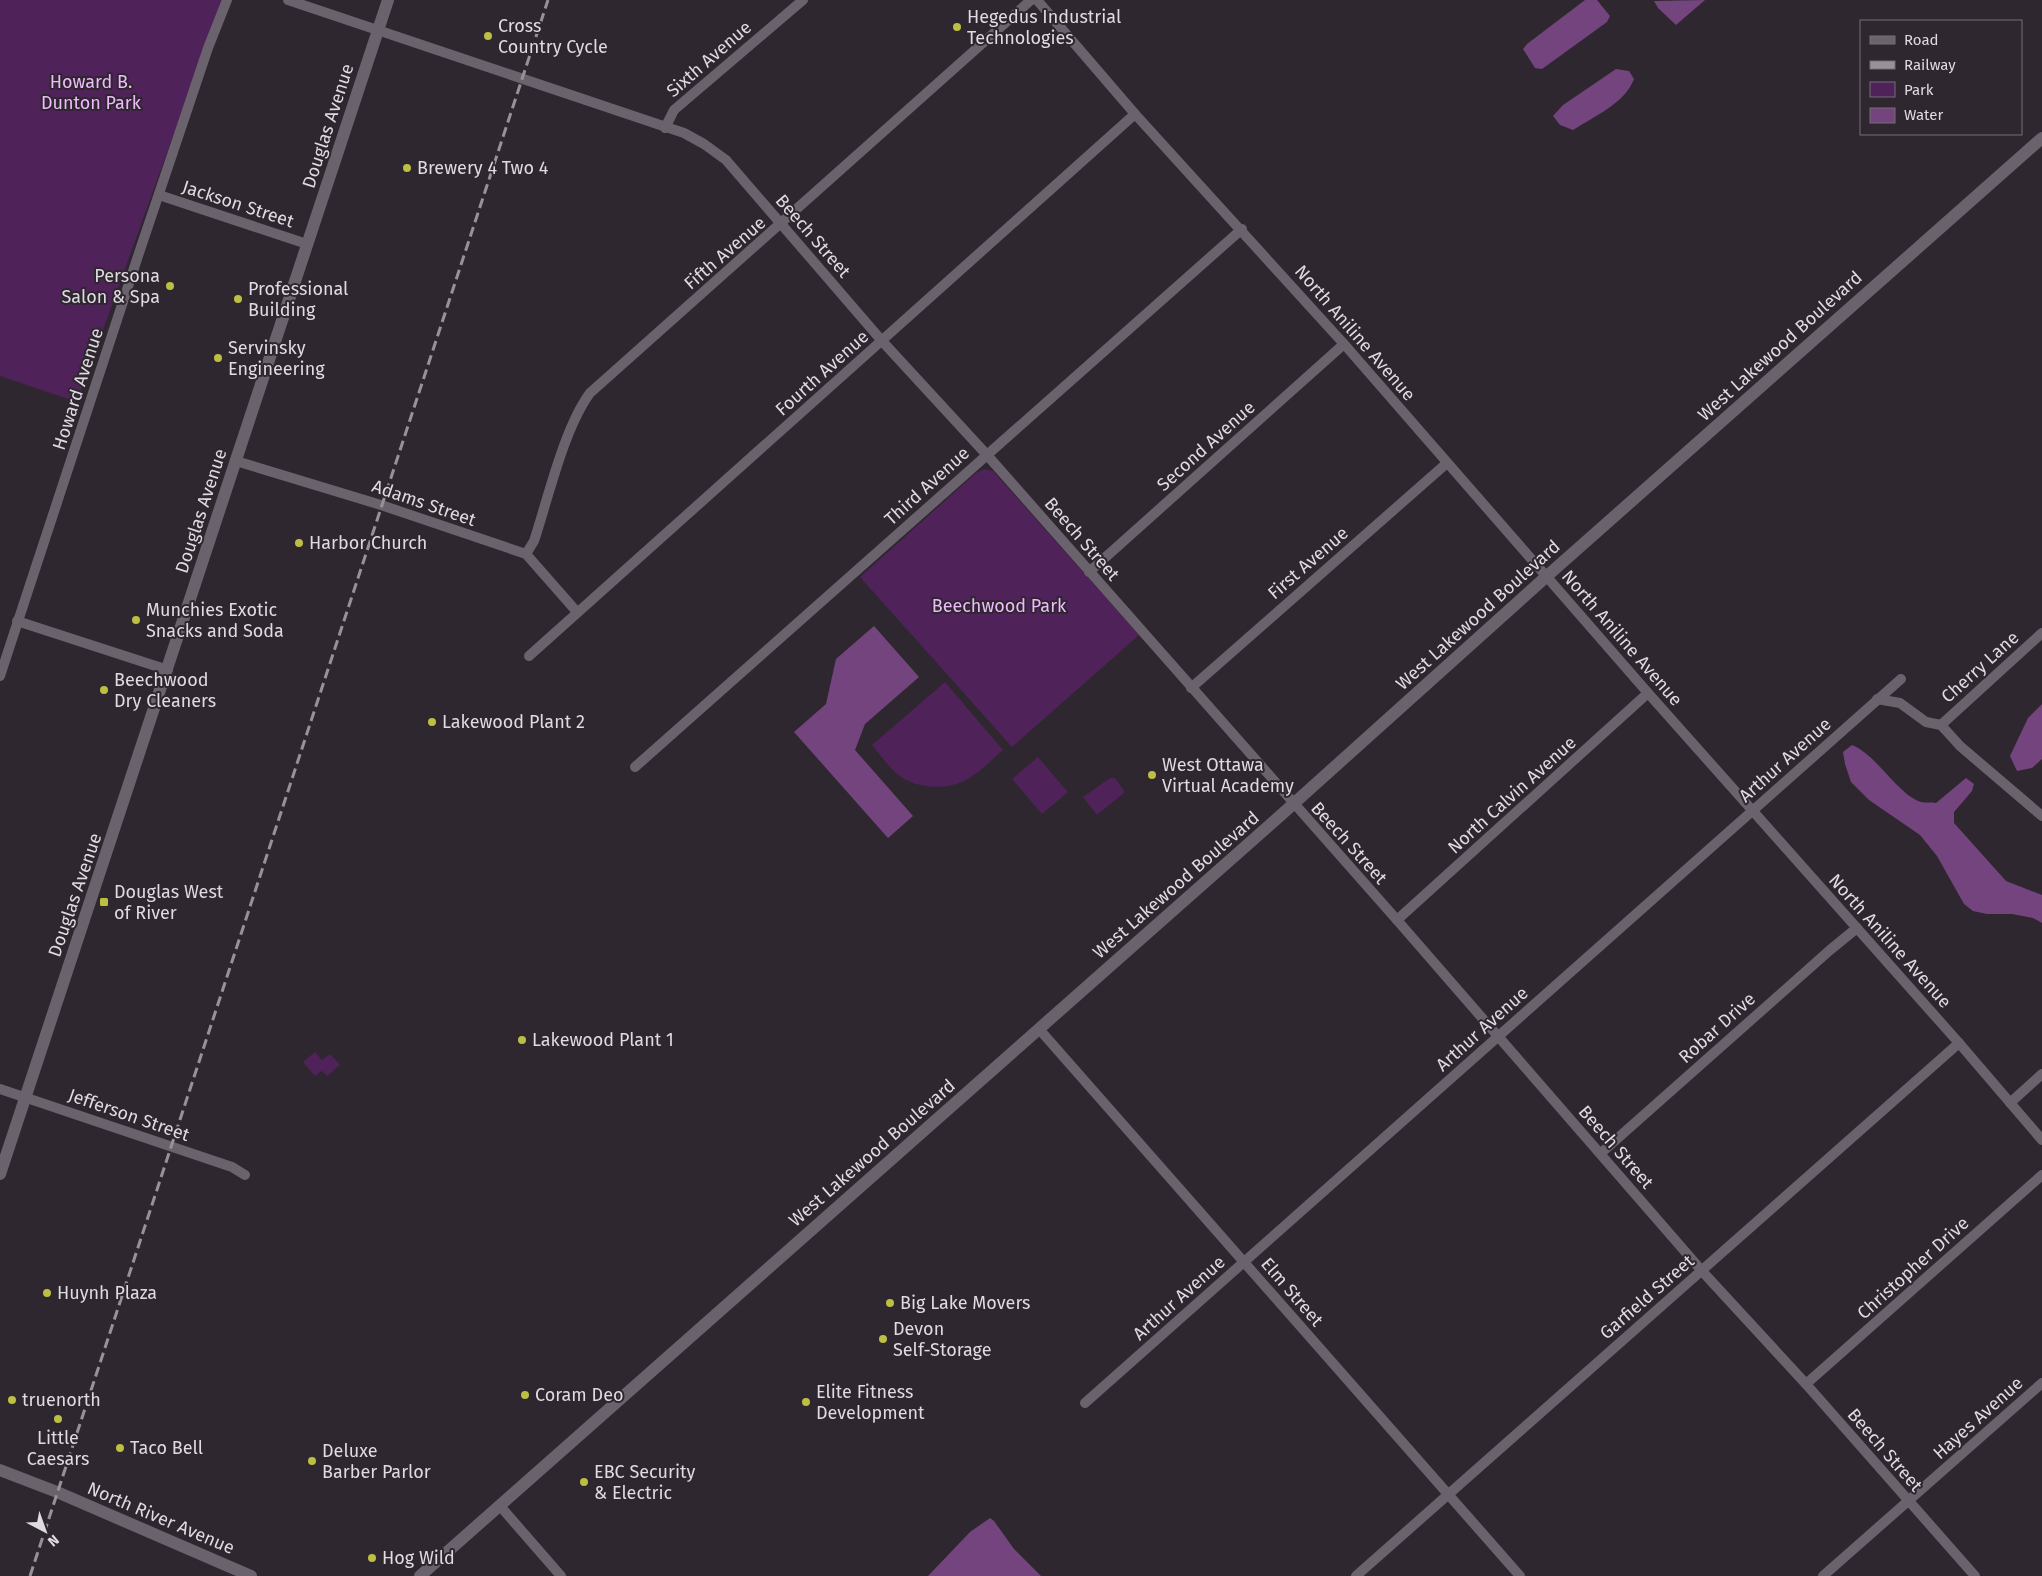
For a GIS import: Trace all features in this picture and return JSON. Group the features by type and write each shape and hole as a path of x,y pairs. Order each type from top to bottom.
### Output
{"street":[{"name":"Howard Avenue","path":"0,676 208,48 227,0"},
{"name":"Beech Street","path":"288,0 684,134 704,144 726,160 882,341 987,455 1397,920 1702,1271 1806,1384 1975,1576"},
{"name":"Douglas Avenue","path":"0,1174 388,0"},
{"name":"Sixth Avenue","path":"665,128 674,110 803,0"},
{"name":"Fifth Avenue","path":"526,554 534,541 571,430 582,404 590,394 783,224 1031,0"},
{"name":"North Aniline Avenue","path":"1037,0 1135,114 1242,229 1344,344 1648,694 1959,1043 2042,1140"},
{"name":"Fourth Avenue","path":"529,656 1135,114"},
{"name":"West Lakewood Boulevard","path":"420,1576 1039,1030 1547,576 2042,138"},
{"name":"Jackson Street","path":"159,195 307,244"},
{"name":"Third Avenue","path":"635,767 1242,229"},
{"name":"Second Avenue","path":"1089,572 1344,344"},
{"name":"Adams Street","path":"236,461 381,505 526,554"},
{"name":"First Avenue","path":"1191,688 1447,463"},
{"path":"526,554 577,612"},
{"path":"17,621 168,670"},
{"name":"Cherry Lane","path":"1941,725 2042,633"},
{"name":"Arthur Avenue","path":"1085,1403 1900,679"},
{"name":"North Calvin Avenue","path":"1397,920 1648,694"},
{"path":"1878,699 1900,703 1926,722 1941,725 1960,746 2042,816"},
{"name":"Robar Drive","path":"1601,1153 1857,928"},
{"name":"Elm Street","path":"1039,1030 1520,1576"},
{"name":"Garfield Street","path":"1356,1576 1959,1043"},
{"path":"2010,1102 2042,1074"},
{"name":"Jefferson Street","path":"0,1089 232,1167 245,1175"},
{"name":"Christopher Drive","path":"1806,1384 2042,1175"},
{"name":"Hayes Avenue","path":"1823,1576 2042,1383"},
{"name":"North River Avenue","path":"0,1470 57,1492 251,1576"},
{"path":"500,1506 561,1576"}],"green space":[{"name":"Howard B. Dunton Park","path":"0,0 222,0 77,402 0,376"},
{"name":"Beechwood Park","path":"984,469 993,471 1139,635 1012,747 860,577 976,473"},
{"path":"945,682 1003,750 974,775 956,784 936,787 915,784 897,774 872,745"},
{"path":"1038,757 1068,792 1042,814 1012,779"},
{"path":"1110,778 1115,778 1125,792 1097,815 1083,797"},
{"path":"315,1052 322,1060 330,1054 340,1065 327,1076 322,1071 315,1076 303,1062"}],"water":[{"path":"1585,0 1597,0 1610,16 1607,22 1542,69 1535,68 1523,49"},
{"path":"1705,0 1676,25 1658,8 1654,1"},
{"path":"1616,69 1629,71 1634,79 1630,88 1617,102 1573,130 1560,125 1553,116 1563,105"},
{"path":"874,626 919,677 865,724 855,750 913,816 888,838 794,732 826,704 836,659"},
{"path":"2042,704 2042,759 2032,768 2017,771 2010,756 2028,718"},
{"path":"1852,745 1870,757 1904,792 1921,802 1936,803 1966,778 1974,784 1972,791 1954,812 1954,823 2006,881 2042,895 2042,923 2033,918 2012,914 1987,914 1973,911 1964,904 1937,856 1920,835 1869,800 1851,782 1843,752"},
{"path":"990,1518 1014,1549 1041,1576 928,1576 970,1532"}],"railway":[{"path":"30,1576 548,0"}],"place":[{"name":"Hegedus Industrial Technologies","path":"957,27"},
{"name":"Cross Country Cycle","path":"488,36"},
{"name":"Brewery 4 Two 4","path":"407,168"},
{"name":"Persona Salon & Spa","path":"170,286"},
{"name":"Professional Building","path":"238,299"},
{"name":"Servinsky Engineering","path":"218,358"},
{"name":"Harbor Church","path":"299,543"},
{"name":"Munchies Exotic Snacks and Soda","path":"136,620"},
{"name":"Beechwood Dry Cleaners","path":"104,690"},
{"name":"Lakewood Plant 2","path":"432,722"},
{"name":"West Ottawa Virtual Academy","path":"1152,775"},
{"name":"Douglas West of River","path":"104,902"},
{"name":"Lakewood Plant 1","path":"522,1040"},
{"name":"Huynh Plaza","path":"47,1293"},
{"name":"Big Lake Movers","path":"890,1303"},
{"name":"Devon Self-Storage","path":"883,1339"},
{"name":"Coram Deo","path":"525,1395"},
{"name":"truenorth","path":"12,1400"},
{"name":"Elite Fitness Development","path":"806,1402"},
{"name":"Little Caesars","path":"58,1419"},
{"name":"Taco Bell","path":"120,1448"},
{"name":"Deluxe Barber Parlor","path":"312,1461"},
{"name":"EBC Security & Electric","path":"584,1482"},
{"name":"Hog Wild","path":"372,1558"}]}
